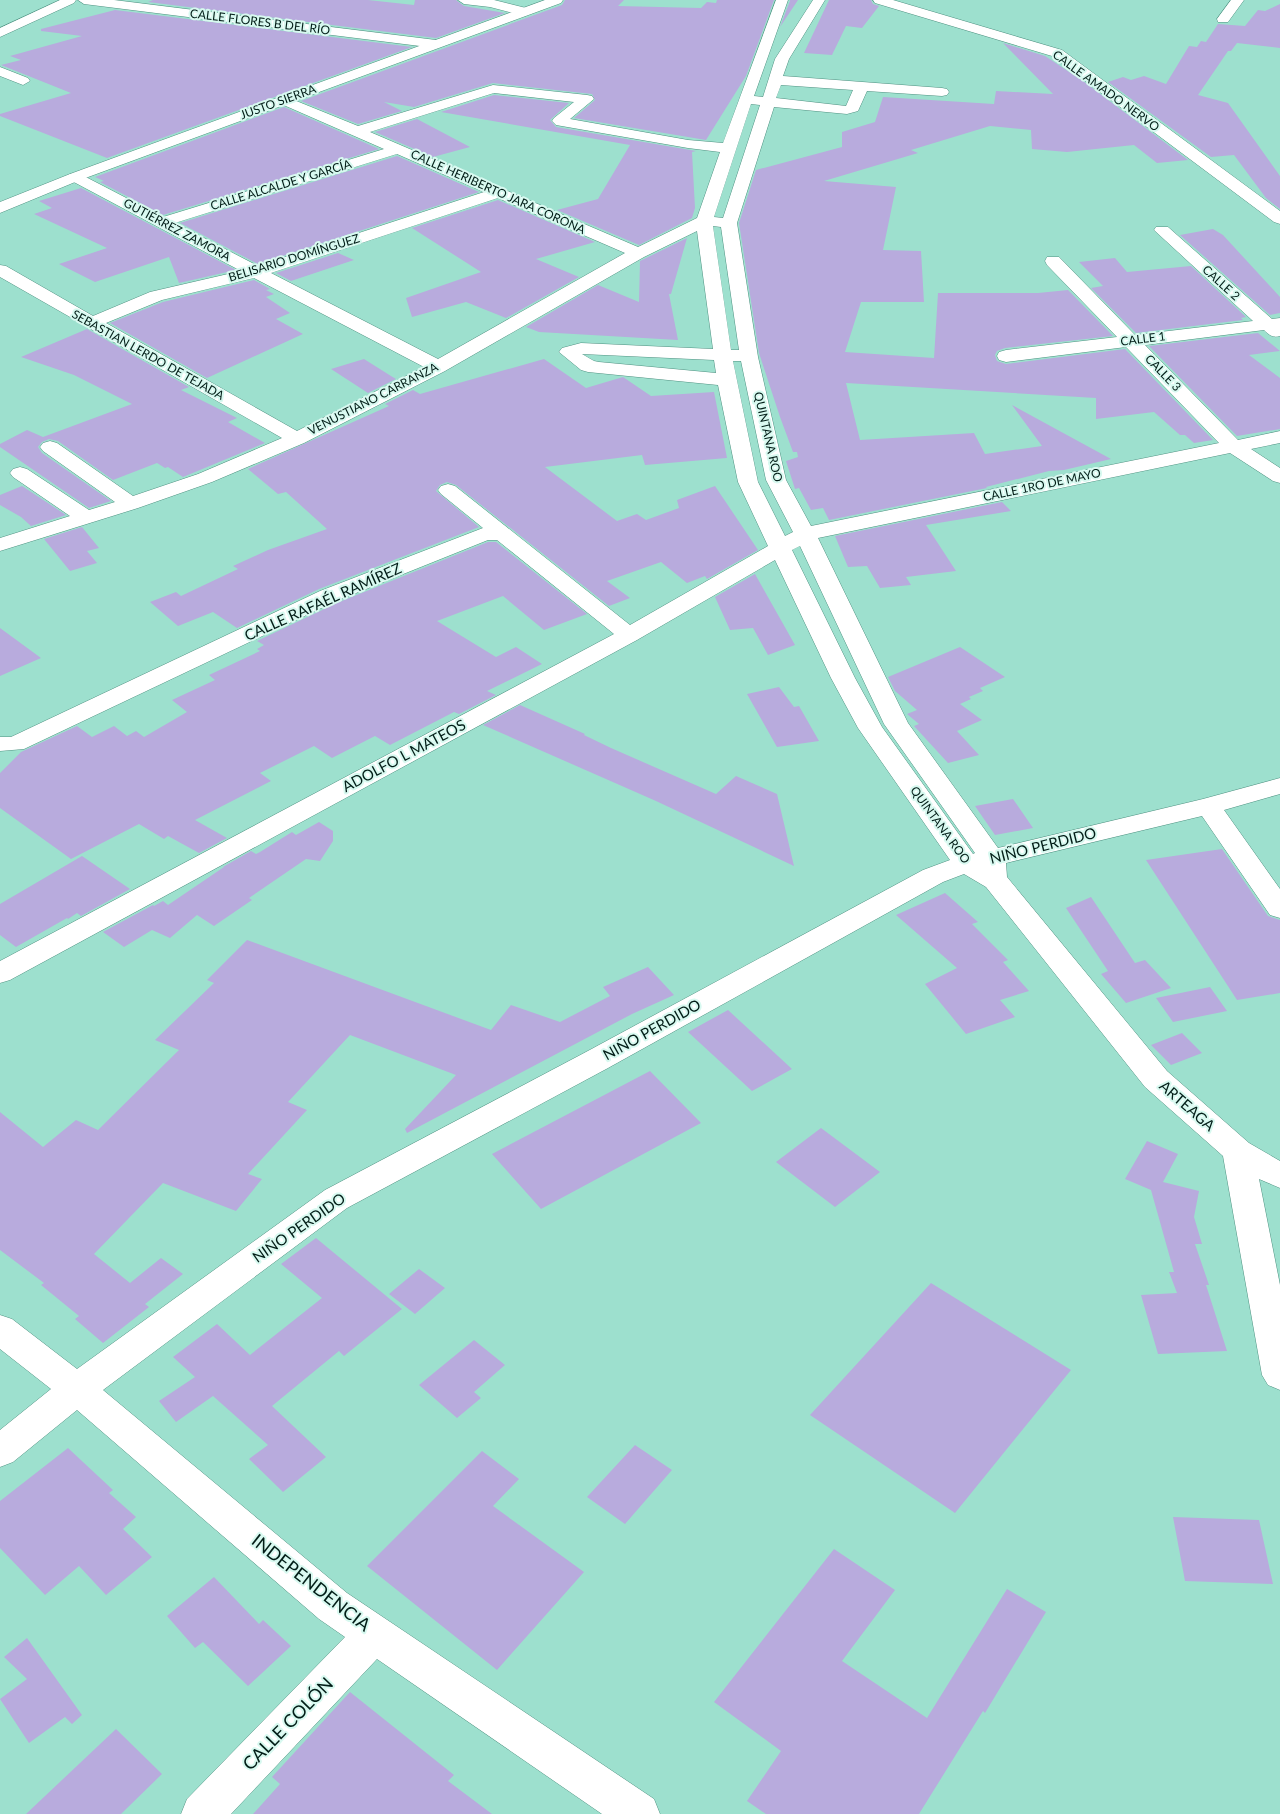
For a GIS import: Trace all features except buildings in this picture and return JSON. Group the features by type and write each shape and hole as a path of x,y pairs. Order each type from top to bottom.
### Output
{"street":[{"path":"0,33 70,0"},
{"name":"CALLE FLORES B DEL RÍO","path":"84,0 436,44"},
{"path":"464,0 491,3 525,12"},
{"name":"JUSTO SIERRA","path":"0,208 76,177 557,0"},
{"name":"QUINTANA ROO","path":"782,0 704,221 726,380 748,482 843,678 870,728 908,781 985,868"},
{"name":"QUINTANA ROO","path":"819,0 782,59 785,80 729,223 749,357 776,480 805,534 896,724 932,776 985,868"},
{"name":"CALLE AMADO NERVO","path":"879,0 1057,53 1280,219"},
{"path":"1223,19 1238,0"},
{"path":"0,71 23,81"},
{"path":"785,80 942,92"},
{"path":"746,100 847,110 853,108 862,86"},
{"path":"358,131 499,88 586,99 559,121 561,122 688,144 730,148"},
{"name":"CALLE HERIBERTO JARA CORONA","path":"284,100 400,148 498,193 638,252"},
{"name":"CALLE ALCALDE Y GARCÍA","path":"162,222 400,148"},
{"name":"GUTIÉRREZ ZAMORA","path":"76,177 438,367"},
{"name":"BELISARIO DOMÍNGUEZ","path":"91,323 156,296 257,272 498,193"},
{"name":"VENUSTIANO CARRANZA","path":"0,545 131,504 205,478 297,439 438,367 638,252 704,221 729,223"},
{"name":"CALLE 2","path":"1162,230 1276,327"},
{"name":"CALLE 3","path":"1053,261 1132,340 1233,446 1280,477"},
{"name":"SEBASTIAN LERDO DE TEJADA","path":"0,270 297,439"},
{"name":"CALLE 1","path":"1006,356 1132,340 1276,327"},
{"path":"726,380 599,368 588,366 568,352 581,348 749,357"},
{"name":"CALLE 1RO DE MAYO","path":"805,534 1280,437"},
{"path":"50,447 131,504"},
{"path":"20,473 86,518"},
{"path":"448,490 629,635"},
{"name":"CALLE RAFAÉL RAMÍREZ","path":"0,744 15,744 328,596 485,534 501,533"},
{"name":"ADOLFO L MATEOS","path":"0,973 629,635 805,534"},
{"path":"908,781 932,776"},
{"name":"NIÑO PERDIDO","path":"0,1451 77,1389 336,1199 588,1065 933,876 985,868 1280,786"},
{"path":"1208,806 1280,909"},
{"name":"ARTEAGA","path":"985,868 1156,1079 1238,1151 1280,1176"},
{"path":"1238,1151 1280,1375"},
{"name":"INDEPENDENCIA","path":"0,1329 77,1389 333,1606 638,1814"},
{"name":"CALLE COLÓN","path":"202,1814 374,1634"}]}
